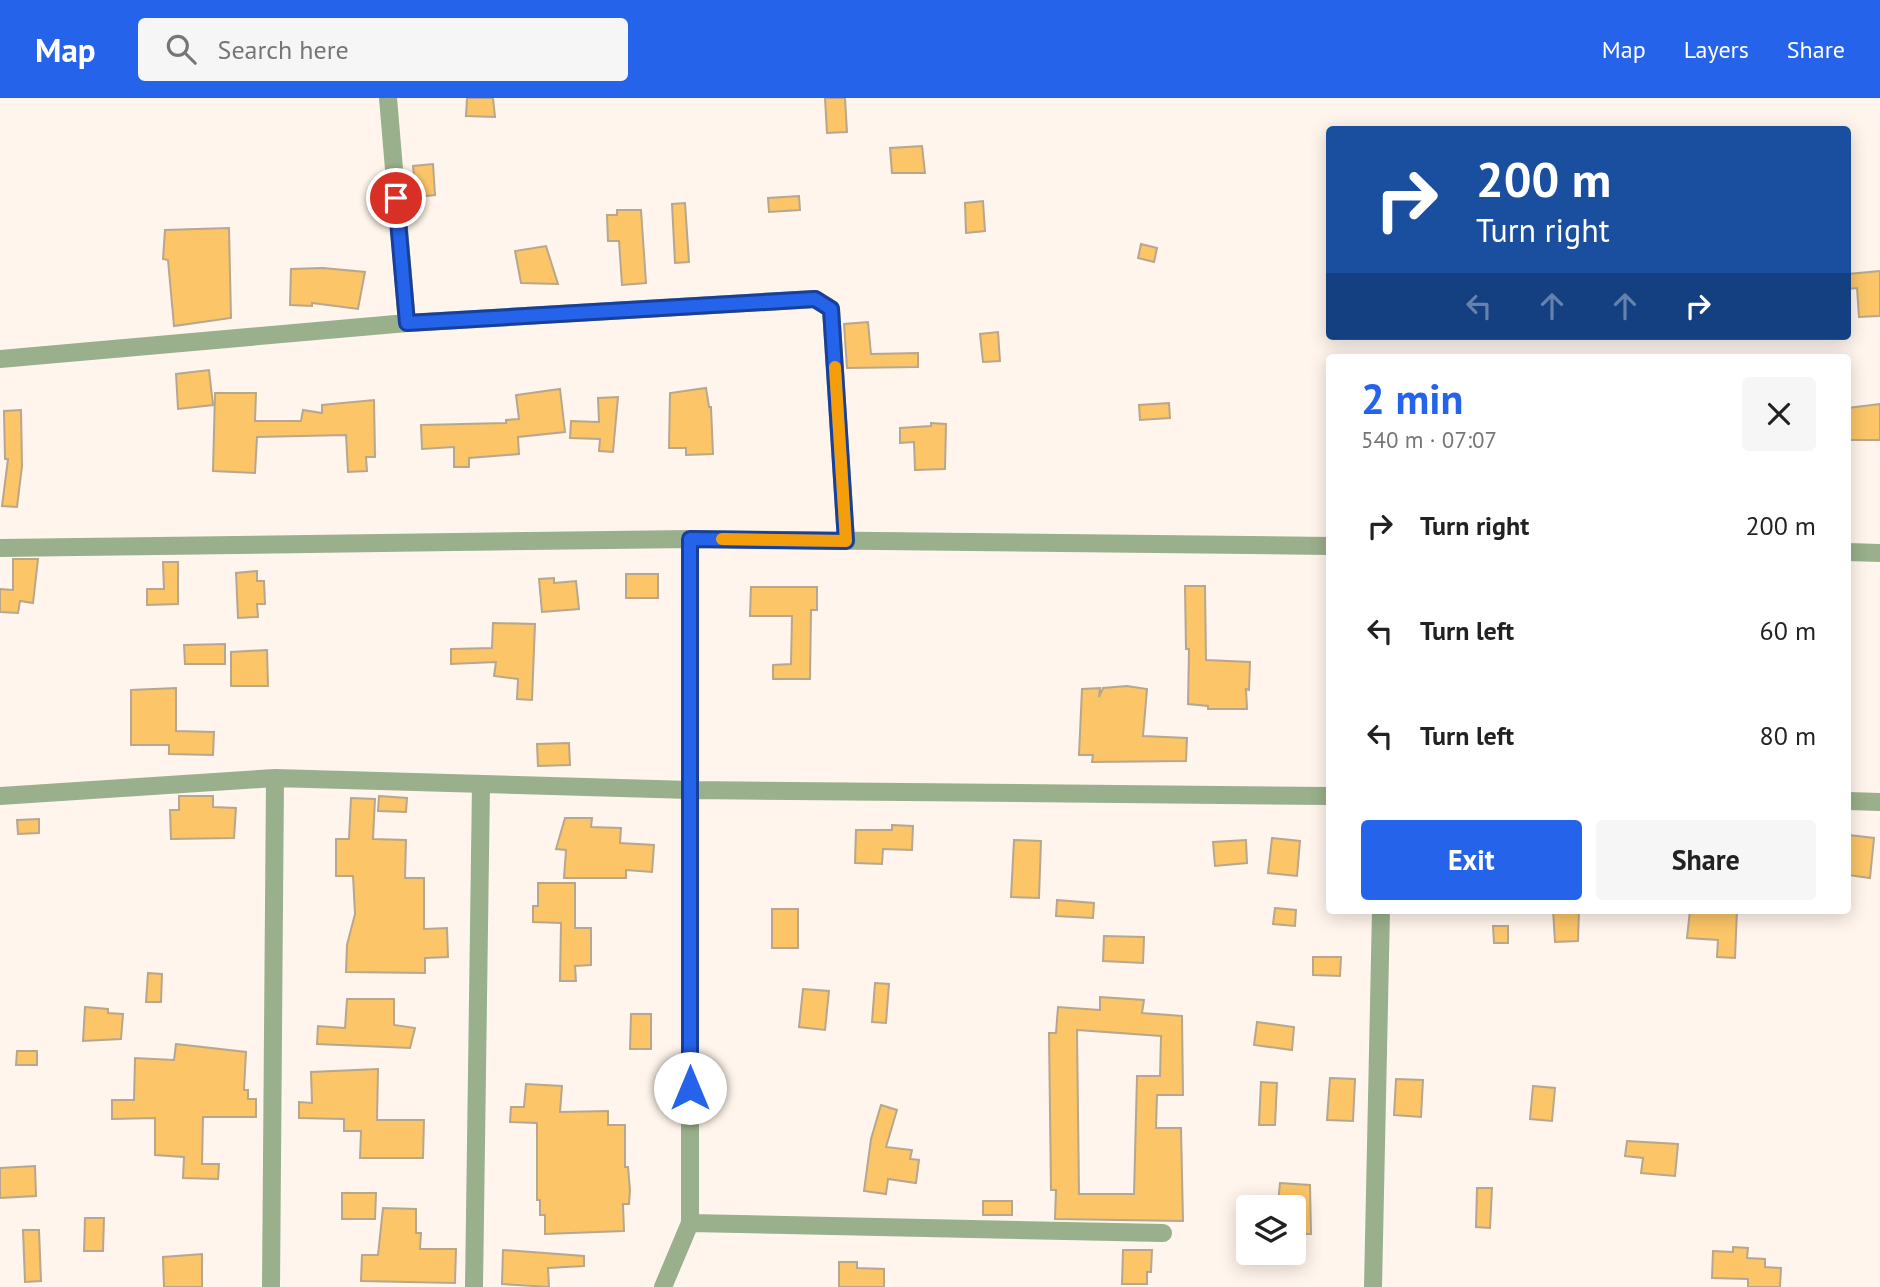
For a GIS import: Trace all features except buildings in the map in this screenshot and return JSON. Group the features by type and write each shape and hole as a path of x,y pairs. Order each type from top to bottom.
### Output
{"street":[{"path":"388,98 407,323"},
{"path":"0,359 407,323 815,299 831,309 846,541"},
{"path":"663,1287 690,1223 690,539"},
{"path":"0,548 690,539 1326,546"},
{"path":"1851,552 1880,553"},
{"path":"0,796 275,778 690,790 1326,796"},
{"path":"271,1287 275,778"},
{"path":"474,1287 481,783"},
{"path":"1851,801 1880,802"},
{"path":"1373,1287 1381,914"},
{"path":"690,1223 1163,1233"}],"slow traffic":[{"path":"722,539 846,541 835,367"}],"route":[{"path":"396,198 407,323 815,299 831,309 846,541 690,539 690,1088"}]}
